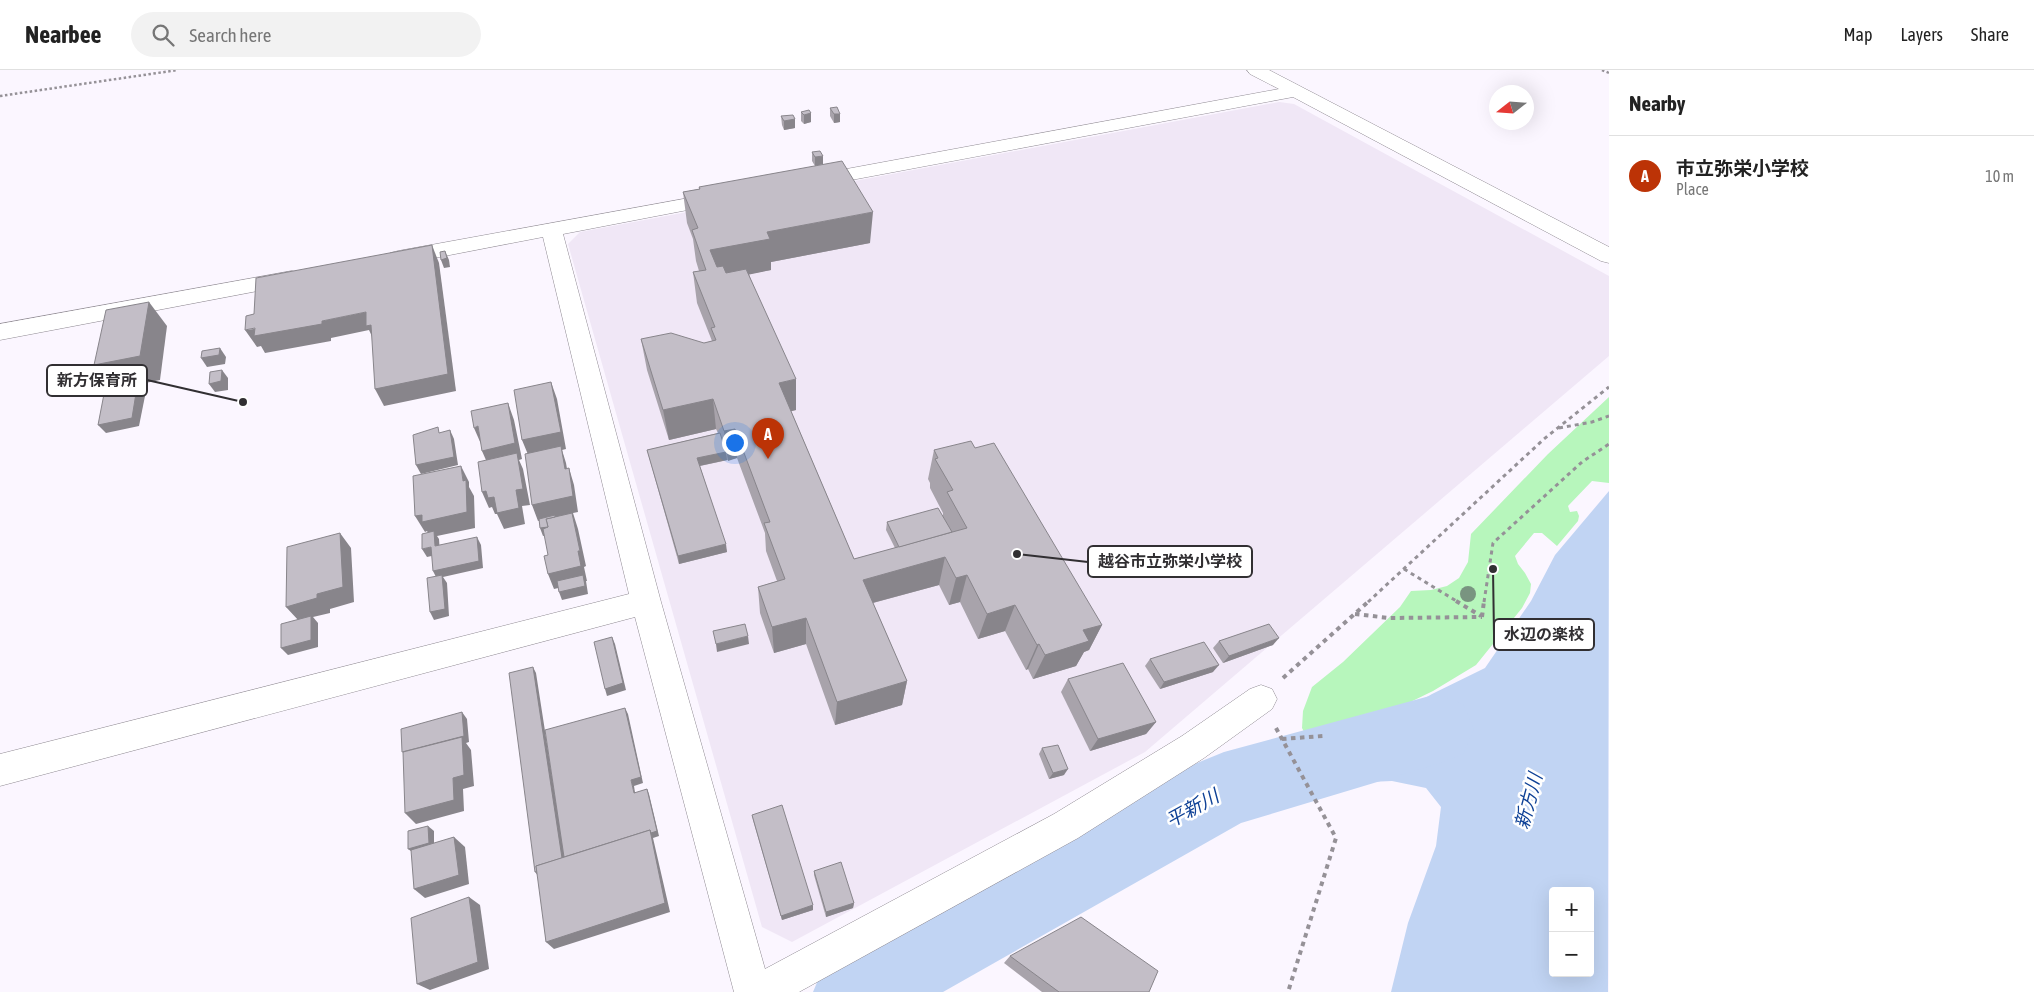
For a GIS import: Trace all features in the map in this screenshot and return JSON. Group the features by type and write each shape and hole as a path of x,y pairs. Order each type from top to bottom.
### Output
{"street":[{"path":"1256,70 1609,256"},
{"path":"796,184 1296,91"},
{"path":"377,262 738,195"},
{"path":"552,230 646,602 753,992"},
{"path":"0,332 310,274"},
{"path":"0,770 646,602"},
{"path":"762,992 1066,826 1193,747 1260,699"}],"path":[{"path":"0,96 178,70"},
{"path":"1602,70 1609,73"},
{"path":"1260,699 1544,439 1609,387"},
{"path":"1557,428 1592,422 1609,416"},
{"path":"1482,617 1493,543 1582,462 1609,444"},
{"path":"1404,569 1482,617"},
{"path":"1355,614 1390,618 1482,617"},
{"path":"1288,992 1336,838 1282,739 1323,736"}],"shaded area":[{"path":"1279,102 1294,104 1609,276 1609,356 1145,752 792,942 762,927 568,244 580,232"}],"green space":[{"path":"1609,397 1609,483 1592,481 1568,506 1570,512 1577,511 1578,521 1557,546 1542,533 1534,533 1515,556 1531,584 1530,593 1522,608 1476,665 1433,691 1326,743 1311,745 1302,728 1303,711 1312,687 1343,662 1400,607 1411,591 1431,590 1447,586 1459,578 1468,562 1471,534 1548,454"}],"water":[{"name":"新方川","path":"1609,491 1608,992 1391,992 1408,923 1436,846 1441,807 1426,788 1392,781 1369,782 1348,743 1432,694 1485,668 1531,601 1555,555"}],"building":[{"path":"837,107 840,114 834,114 830,108"},
{"path":"809,110 811,113 804,115 801,112"},
{"path":"793,115 795,119 784,121 781,116"},
{"path":"820,151 823,156 815,157 812,152"},
{"path":"842,161 873,212 767,232 770,239 710,250 717,267 723,266 726,273 746,269 796,379 779,383 854,559 967,528 947,492 953,490 935,459 938,458 934,450 971,441 975,448 994,443 1102,625 1083,630 1089,641 1045,655 1039,644 1037,645 1015,605 987,614 967,575 956,578 945,557 863,580 907,681 837,702 806,618 772,627 758,587 785,579 764,523 770,522 735,429 724,431 713,399 663,410 641,339 671,333 704,343 716,340 711,328 715,327 693,272 706,270 692,230 698,228 683,192 700,189 699,187"},
{"path":"432,245 448,374 375,389 371,325 366,326 366,312 322,321 322,324 254,336 255,328 245,330 246,316 254,314 256,278"},
{"path":"445,251 447,258 441,260 440,252"},
{"path":"149,302 140,356 94,365 106,310"},
{"path":"220,348 219,355 201,358 202,351"},
{"path":"222,370 221,381 209,384 210,372"},
{"path":"551,382 561,432 522,440 514,390"},
{"path":"137,387 132,418 98,425 104,394"},
{"path":"508,403 515,443 482,451 478,426 474,428 471,411"},
{"path":"438,427 439,433 450,430 454,457 416,465 413,435"},
{"path":"720,433 726,452 697,458 726,544 678,556 647,450"},
{"path":"561,446 565,469 569,468 573,496 532,505 525,454"},
{"path":"517,453 523,489 516,490 519,508 497,513 494,497 488,498 486,491 482,492 478,462"},
{"path":"461,466 463,481 466,480 467,512 422,522 422,515 415,516 413,476"},
{"path":"938,508 952,532 899,547 887,522"},
{"path":"572,513 580,551 578,551 581,566 548,574 544,556 548,555 543,529 548,527 546,519"},
{"path":"555,515 555,517 546,519 548,527 540,528 539,519"},
{"path":"434,531 435,546 477,537 479,561 433,571 431,547 422,549 422,534"},
{"path":"340,533 343,587 317,594 317,598 286,607 287,547"},
{"path":"442,575 445,609 430,612 427,578"},
{"path":"583,575 585,586 559,592 557,581"},
{"path":"311,616 311,640 281,648 281,624"},
{"path":"745,624 748,636 716,644 713,631"},
{"path":"1269,624 1279,638 1229,656 1219,641"},
{"path":"612,637 623,683 605,689 594,642"},
{"path":"1204,642 1219,665 1164,682 1150,659"},
{"path":"1123,663 1156,722 1098,739 1068,679"},
{"path":"533,667 562,858 536,866 537,871 535,872 509,673"},
{"path":"625,708 641,777 631,780 634,793 647,789 657,831 651,833 650,830 564,857 545,730"},
{"path":"462,712 464,736 402,752 401,729"},
{"path":"462,737 464,775 453,778 454,800 405,813 403,752"},
{"path":"1058,745 1068,769 1053,773 1042,748"},
{"path":"782,805 813,905 781,916 752,815"},
{"path":"428,826 429,843 408,849 408,831"},
{"path":"650,830 665,903 546,942 536,866"},
{"path":"454,837 459,875 414,889 411,850"},
{"path":"841,862 854,903 826,912 814,871"},
{"path":"469,897 478,962 417,984 411,918"},
{"path":"1081,917 1158,971 1149,992 1059,992 1010,956"}],"waterway":[{"name":"平新川","path":"857,992 1224,790 1437,729"}],"place":[{"name":"新方保育所","path":"243,402"},
{"name":"市立弥栄小学校","path":"768,459"},
{"name":"越谷市立弥栄小学校","path":"1017,554"},
{"name":"水辺の楽校","path":"1493,569"}]}
